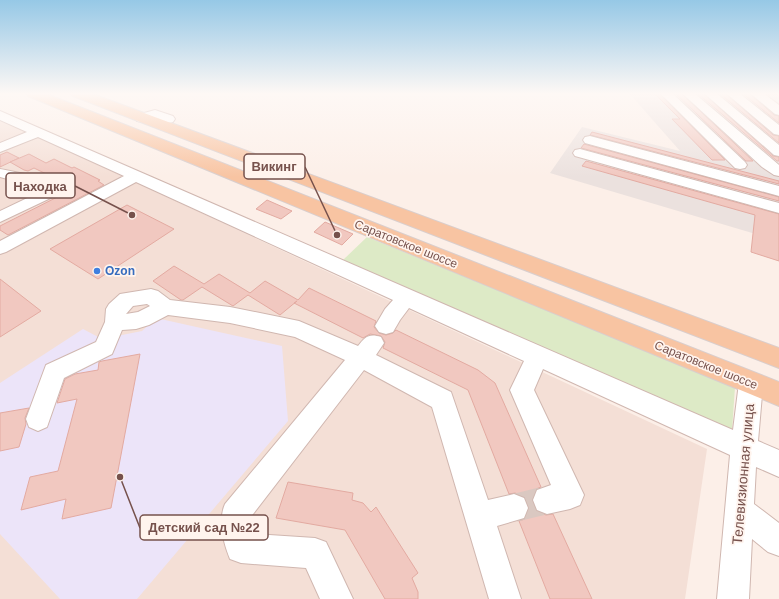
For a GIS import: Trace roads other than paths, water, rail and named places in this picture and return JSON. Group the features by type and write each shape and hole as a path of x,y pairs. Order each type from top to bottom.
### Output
{"main road":[{"name":"Саратовское шоссе","path":"101,121 779,394"},
{"name":"Саратовское шоссе","path":"165,121 779,358"},
{"name":"Телевизионная улица","path":"751,383 753,348"}],"street":[{"path":"19,121 32,125 136,176 779,464"},
{"path":"694,121 740,165"},
{"path":"718,121 767,164 779,172"},
{"path":"742,121 779,152"},
{"path":"766,121 779,131"},
{"path":"0,148 32,125"},
{"path":"590,140 779,191"},
{"path":"580,153 779,208"},
{"path":"0,173 37,182 54,191 0,218"},
{"path":"1,246 136,176"},
{"path":"38,419 54,372 104,348 115,322 116,309 126,299 151,296 165,307 230,315 299,330 367,350 442,400 505,599"},
{"path":"386,326 392,315 407,297"},
{"path":"337,599 315,553 241,548 235,514 367,350"},
{"path":"538,356 522,390 570,495 547,500"},
{"name":"Телевизионная улица","path":"733,599 744,448 751,383"},
{"path":"479,516 514,508"},
{"path":"739,511 779,541"}],"tunnel":[{"path":"514,508 547,500"}],"place":[{"name":"Находка","path":"132,215"},
{"name":"Викинг","path":"337,235"},
{"name":"Ozon","path":"97,271"},
{"name":"Детский сад №22","path":"120,477"}]}
